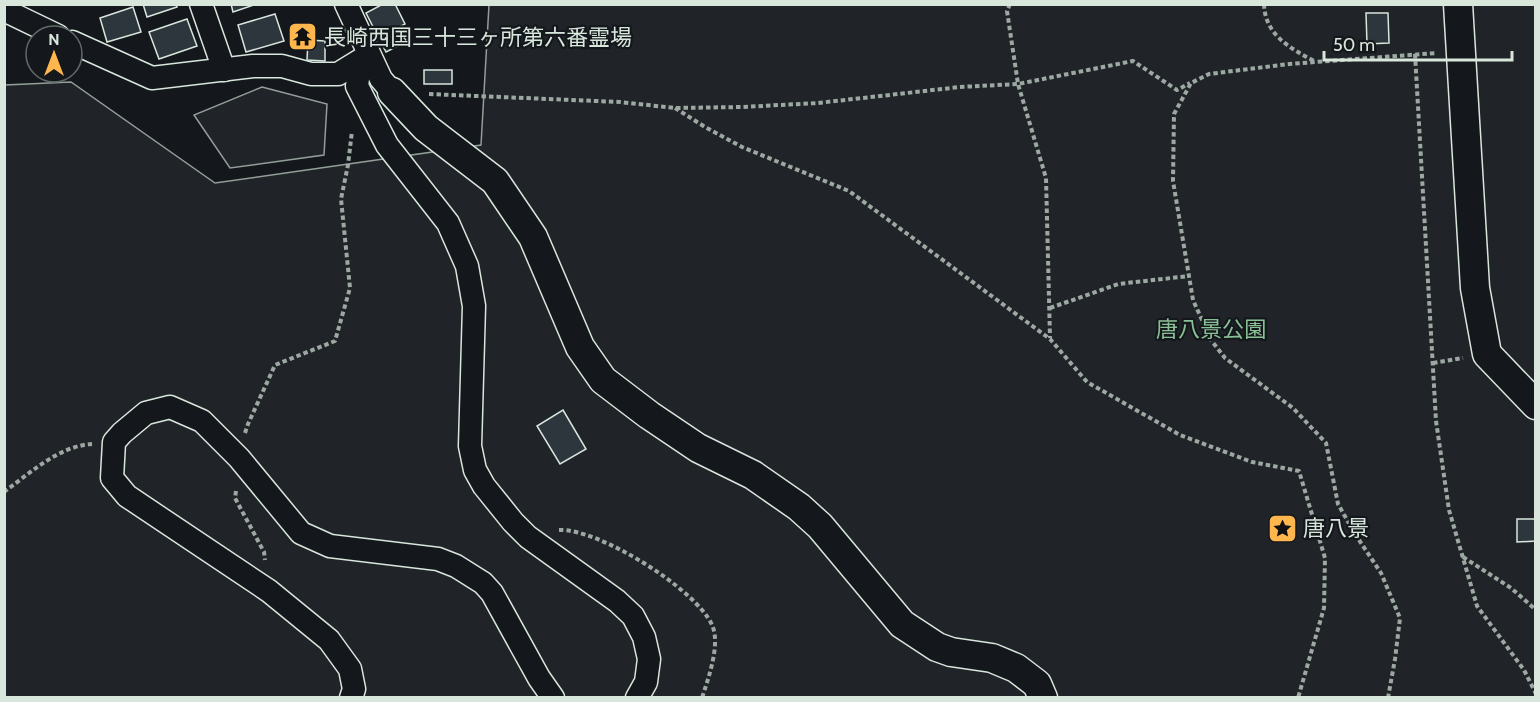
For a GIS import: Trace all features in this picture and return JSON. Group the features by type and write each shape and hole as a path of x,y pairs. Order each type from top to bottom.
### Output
{"street":[{"path":"201,4 224,70"},
{"path":"346,4 381,79 426,128 495,181 532,237 580,347 603,380 649,416 698,448 753,475 799,507 820,526 902,624 951,652 992,658 1016,668 1037,684 1043,698"},
{"path":"1458,4 1475,288 1487,354 1536,405"},
{"path":"4,10 33,24"},
{"path":"84,47 152,78 253,66 282,66 311,74 338,74 369,55"},
{"path":"369,55 359,71 357,86 387,145 448,222 467,266 474,306 470,446 475,470 484,486 528,537 617,601 633,616 644,637 649,659 646,682 637,698"},
{"path":"351,698 354,689 350,669 329,640 269,591 127,496 112,478 114,442 146,413 170,407 202,421 239,458 301,533 330,546 438,559 456,566 483,584 492,593 539,678 553,698"}],"path":[{"path":"1010,4 1007,11 1018,84 1046,178 1050,339"},
{"path":"1264,4 1264,14 1270,31 1291,49 1314,62"},
{"path":"392,92 620,102 675,108 742,107 818,103 960,87 1018,84 1133,61 1177,90 1209,74 1415,54 1436,421 1449,510 1478,606 1524,670 1536,694"},
{"path":"1191,83 1174,114 1173,181 1193,300 1210,340 1225,358 1293,408 1326,443 1338,504 1381,573 1400,618 1388,698"},
{"path":"269,591 264,552 235,498 239,458 248,424 275,365 335,341 350,288 341,199 348,165 357,86"},
{"path":"675,108 705,128 742,147 849,191 1050,339 1088,382 1180,435 1252,462 1299,471 1325,558 1324,608 1298,698"},
{"path":"1050,308 1118,284 1189,276"},
{"path":"4,492 52,458 84,444 114,442"},
{"path":"528,537 550,531 572,530 622,549 675,584 702,611 713,626 715,658 702,698"},
{"path":"1463,557 1511,588 1536,609"}],"green space":[{"name":"唐八景公園","path":"489,5 1535,5 1535,697 5,698 5,85 74,84 215,183 481,145"},
{"path":"262,87 327,104 324,155 230,168 194,115"}],"building":[{"path":"143,4 176,4 177,7 147,17"},
{"path":"231,4 257,4 233,12"},
{"path":"383,4 395,4 405,24 394,30 402,44 386,52 366,13"},
{"path":"133,7 141,32 107,42 100,18"},
{"path":"1366,13 1388,13 1389,43 1367,44"},
{"path":"275,14 284,41 246,52 238,25"},
{"path":"187,19 197,46 159,59 149,32"},
{"path":"308,40 325,41 325,61 307,60"},
{"path":"424,70 452,70 452,84 424,84"},
{"path":"563,410 586,449 560,464 537,426"},
{"path":"1517,519 1536,519 1536,541 1517,542"}],"place":[{"name":"長崎西国三十三ヶ所第六番霊場","path":"303,37"},
{"name":"唐八景","path":"1282,528"}]}
